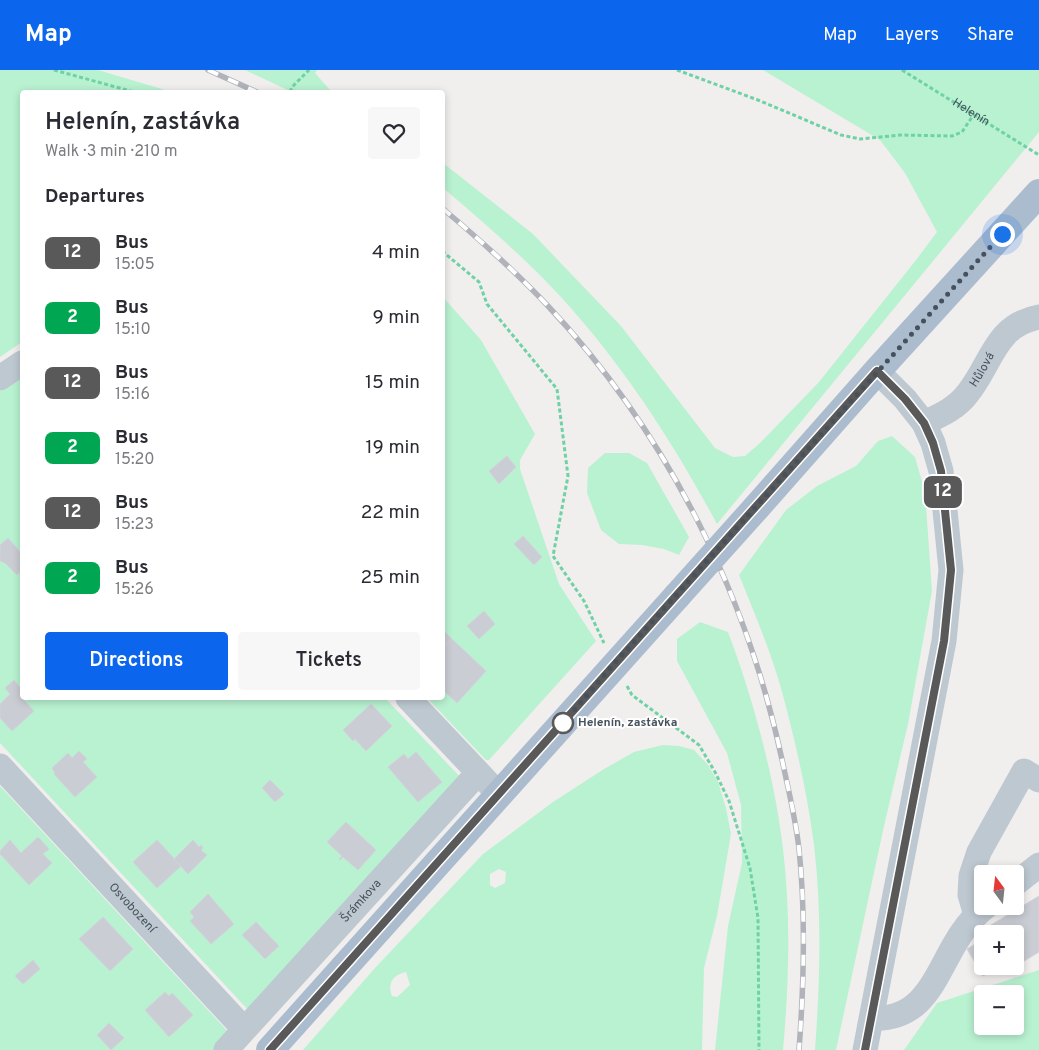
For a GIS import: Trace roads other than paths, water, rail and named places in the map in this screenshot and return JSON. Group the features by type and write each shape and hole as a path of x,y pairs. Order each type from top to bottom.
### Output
{"main road":[{"path":"270,1050 500,795 614,664 1039,193"}],"street":[{"name":"Hůlová","path":"924,423 950,410 961,401 969,392 1000,338 1014,326 1039,317"},
{"path":"0,378 20,364"},
{"path":"865,1050 944,641 951,570 941,471 933,443 924,423 905,399 877,371"},
{"path":"410,700 478,774 500,795"},
{"name":"Osvobození","path":"0,766 244,1030"},
{"path":"975,865 1024,771 1039,780"},
{"name":"Šrámkova","path":"244,1030 478,774"},
{"path":"1024,877 1039,865"},
{"path":"974,866 970,876 970,895 974,901"},
{"path":"872,1018 884,1018 912,1008 931,988 960,935 978,915"},
{"path":"226,1050 244,1030"}],"railway":[{"path":"208,70 253,90"},
{"path":"445,211 523,280 548,306 591,356 631,408 666,464 698,521 726,581 769,705 796,829 801,874 803,924 803,975 799,1050"}],"place":[{"name":"Helenín, zastávka","path":"563,723"}]}
